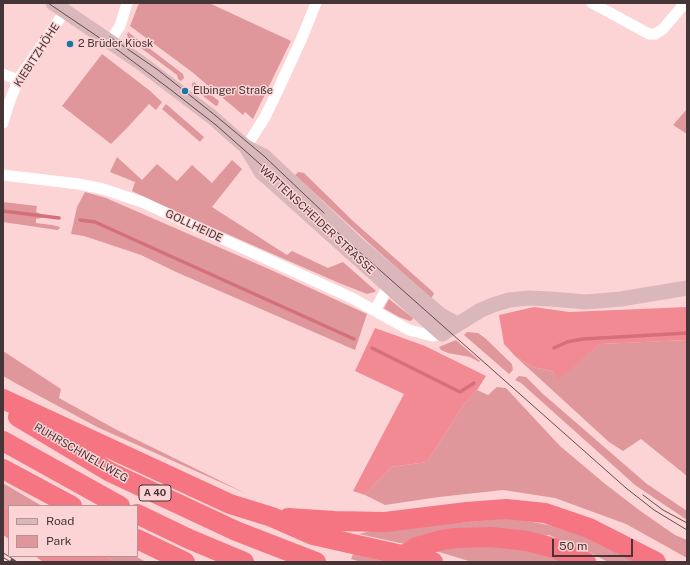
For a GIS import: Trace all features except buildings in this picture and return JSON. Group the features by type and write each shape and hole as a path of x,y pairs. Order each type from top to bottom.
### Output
{"highway":[{"path":"3,399 230,504 272,517 313,535 434,562"},
{"name":"RUHRSCHNELLWEG","path":"3,407 110,472 236,531 316,562"},
{"path":"3,441 118,505"},
{"path":"3,469 70,505"},
{"path":"272,517 334,522 385,522 506,509 545,514 589,528 656,562"},
{"name":"A 40","path":"138,514 189,539 244,562"},
{"path":"394,562 417,548 429,544 456,538 490,537 516,540 554,548 586,562"},
{"path":"138,539 185,562"}],"main road":[{"path":"59,7 141,63 212,117 246,147"},
{"name":"WATTENSCHEIDER STRASSE","path":"246,147 261,172 442,334"},
{"name":"WATTENSCHEIDER STRASSE","path":"246,147 264,156 356,244 416,296 441,315 457,324"},
{"path":"442,334 493,304 509,300 530,298 586,302 620,299 687,288"}],"street":[{"path":"110,41 120,26 127,3"},
{"path":"246,147 265,117 302,40 316,3"},
{"path":"592,3 649,34 655,34 663,30 684,3"},
{"name":"KIEBITZHÖHE","path":"3,123 18,80 59,7"},
{"path":"3,74 18,80"},
{"name":"GOLLHEIDE","path":"4,173 103,189 142,202 352,298 409,330 432,336 442,334"},
{"path":"375,310 388,286"}],"green space":[{"path":"139,3 209,3 291,41 253,119 245,112 243,115 192,72 130,26"},
{"path":"128,32 183,74 184,78 181,81 178,79 177,75 129,39 127,35"},
{"path":"102,54 149,90 162,102 156,110 149,104 111,144 62,106"},
{"path":"194,82 219,101 218,105 216,106 199,93 201,92 196,88 194,89 192,84"},
{"path":"166,104 204,137 200,142 162,109"},
{"path":"687,109 687,134 673,125"},
{"path":"117,157 142,180 157,164 177,181 192,165 212,183 232,160 242,169 212,207 287,255 292,251 328,268 343,262 376,291 367,294 339,283 132,191 135,182 110,172"},
{"path":"298,172 304,173 353,221 433,292 434,294 431,298 295,175"},
{"path":"85,192 106,198 269,269 367,314 355,350 176,272 141,255 84,236 71,234 77,207"},
{"path":"3,202 37,206 36,212 41,214 41,218 36,219 36,223 60,227 57,230 3,222"},
{"path":"389,299 413,318 412,320 410,321 399,317 385,309 384,308"},
{"path":"467,332 478,333 485,338 512,364 513,370 509,374 464,335"},
{"path":"456,340 480,361 479,362 470,357 448,353 441,350 439,347"},
{"path":"687,340 687,476 641,439 623,451 609,442 516,357 533,367 552,371 559,378 600,344"},
{"path":"3,351 61,389 59,398 117,430 247,494 97,427 3,376"},
{"path":"519,376 526,377 543,394 647,484 687,511 687,520 635,485 521,383 515,380"},
{"path":"497,387 506,388 560,446 604,483 675,535 687,540 687,558 626,524 555,498 503,490 385,505 365,495 391,467 427,462 464,404 477,390 488,395"},
{"path":"3,483 40,505 8,505 8,510 3,507"},
{"path":"512,518 569,529 639,562 608,562 587,551 549,535 492,543 550,555 565,562 472,562 436,551 359,534 371,531"},
{"path":"353,554 388,562 361,562 351,559"},
{"path":"107,557 137,557 146,562 114,562"}],"shaded area":[{"path":"534,307 569,312 687,307 687,340 600,344 559,379 552,371 533,367 516,357 504,344 499,315"},
{"path":"375,328 425,346 486,376 477,390 464,404 427,462 391,467 365,495 353,491 404,394 355,371"},
{"path":"3,507 8,510 8,538 3,535"},
{"path":"36,557 107,557 114,562 43,562"}],"waterway":[{"path":"3,211 59,218"},
{"path":"80,220 95,222 354,339"},
{"path":"554,348 567,342 583,339 687,333"},
{"path":"372,348 460,392 474,383"}],"tram line":[{"path":"48,3 119,51 216,125 626,488 654,510 687,530"},
{"path":"110,37 158,70 216,116 264,156 324,213"},
{"path":"643,495 663,510 687,523"}],"railway":[{"path":"3,555 14,562"}],"place":[{"name":"2 Brüder Kiosk","path":"70,44"},
{"name":"Elbinger Straße","path":"185,91"}]}
